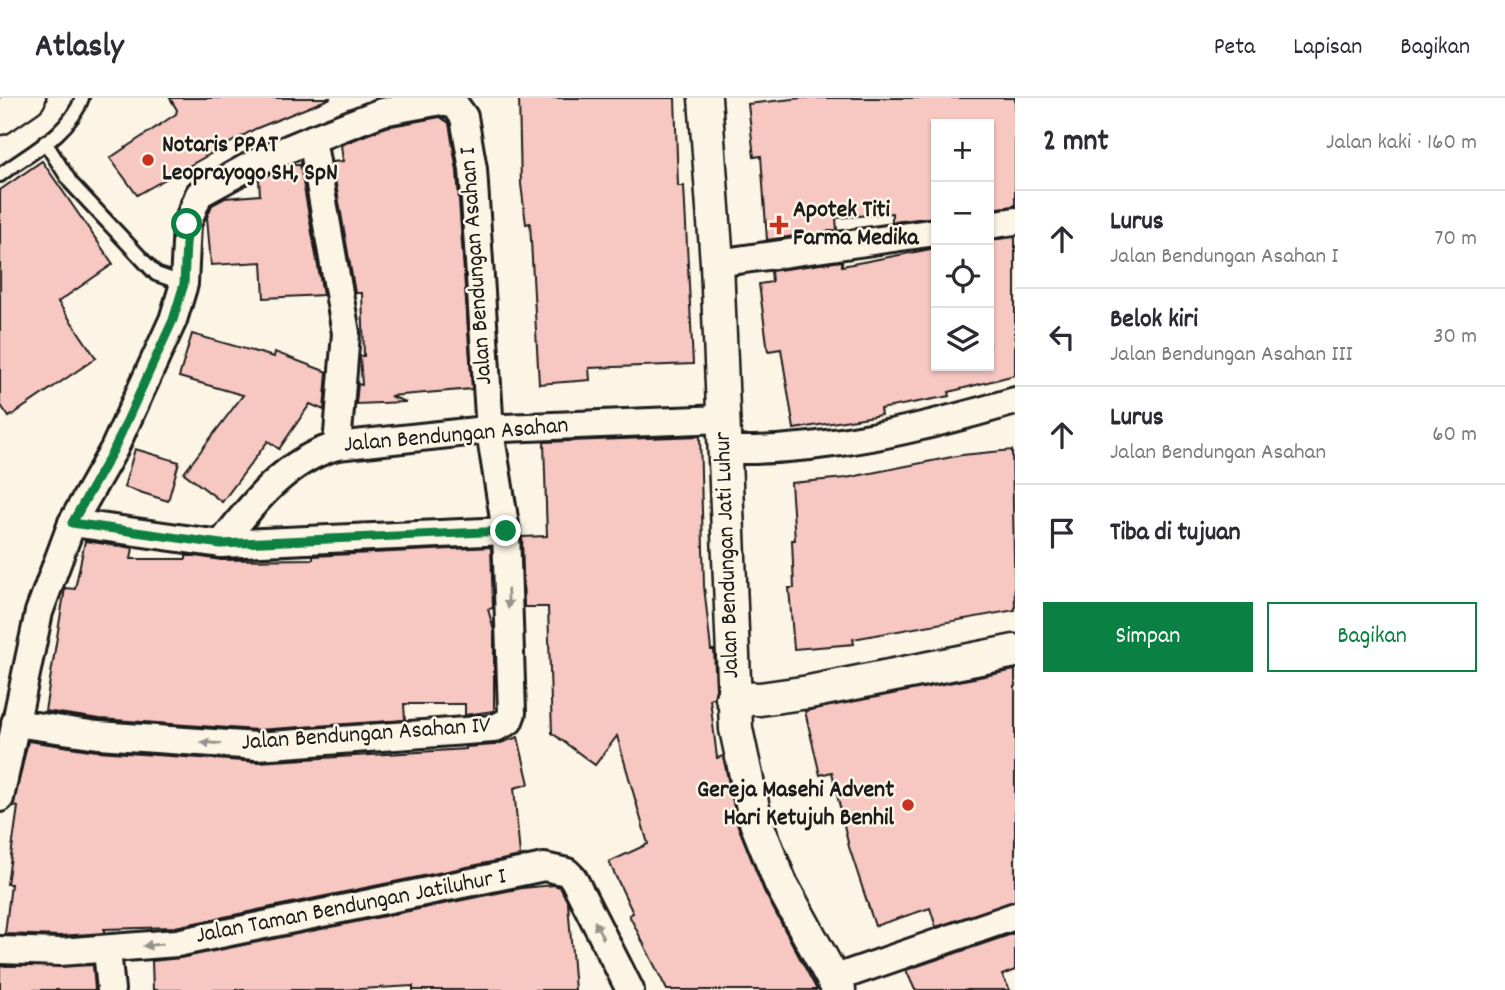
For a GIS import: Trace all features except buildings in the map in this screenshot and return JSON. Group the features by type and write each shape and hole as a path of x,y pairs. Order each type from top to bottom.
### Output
{"street":[{"path":"0,118 29,98"},
{"name":"Jalan Bendungan Jati Luhur","path":"705,98 717,263 726,450 733,698 756,822 781,884 836,984"},
{"name":"Jalan Bendungan Asahan I","path":"0,798 38,612 72,523 114,449 173,320 184,284 187,224 200,194 261,160 382,112 441,101 456,106 464,117 473,169 489,431"},
{"path":"312,139 346,333 337,446"},
{"path":"994,224 1015,221"},
{"path":"717,263 931,233"},
{"path":"726,450 798,449 891,434 1015,401"},
{"name":"Jalan Bendungan Asahan","path":"221,544 257,497 317,451 337,446 489,431 723,419"},
{"name":"Jalan Bendungan Asahan IV","path":"15,723 98,736 257,746 493,729 502,726 512,713 506,531 489,431"},
{"path":"72,523 221,544 506,531"},
{"path":"733,698 760,699 809,692 1015,651"},
{"name":"Jalan Taman Bendungan Jatiluhur I","path":"0,950 107,950 177,943 544,867 567,872 573,878 630,990"},
{"path":"836,984 1015,916"},
{"path":"107,950 111,990"}],"lane":[{"path":"0,175 69,122 82,98"},
{"path":"45,142 71,183 156,274 184,284"}],"place":[{"name":"Notaris PPAT Leoprayogo SH, SpN","path":"148,160"},
{"name":"Apotek Titi Farma Medika","path":"779,225"},
{"name":"Gereja Masehi Advent Hari Ketujuh Benhil","path":"908,805"}],"route":[{"path":"187,224 184,284 173,320 114,449 72,523 221,544 506,531"}]}
